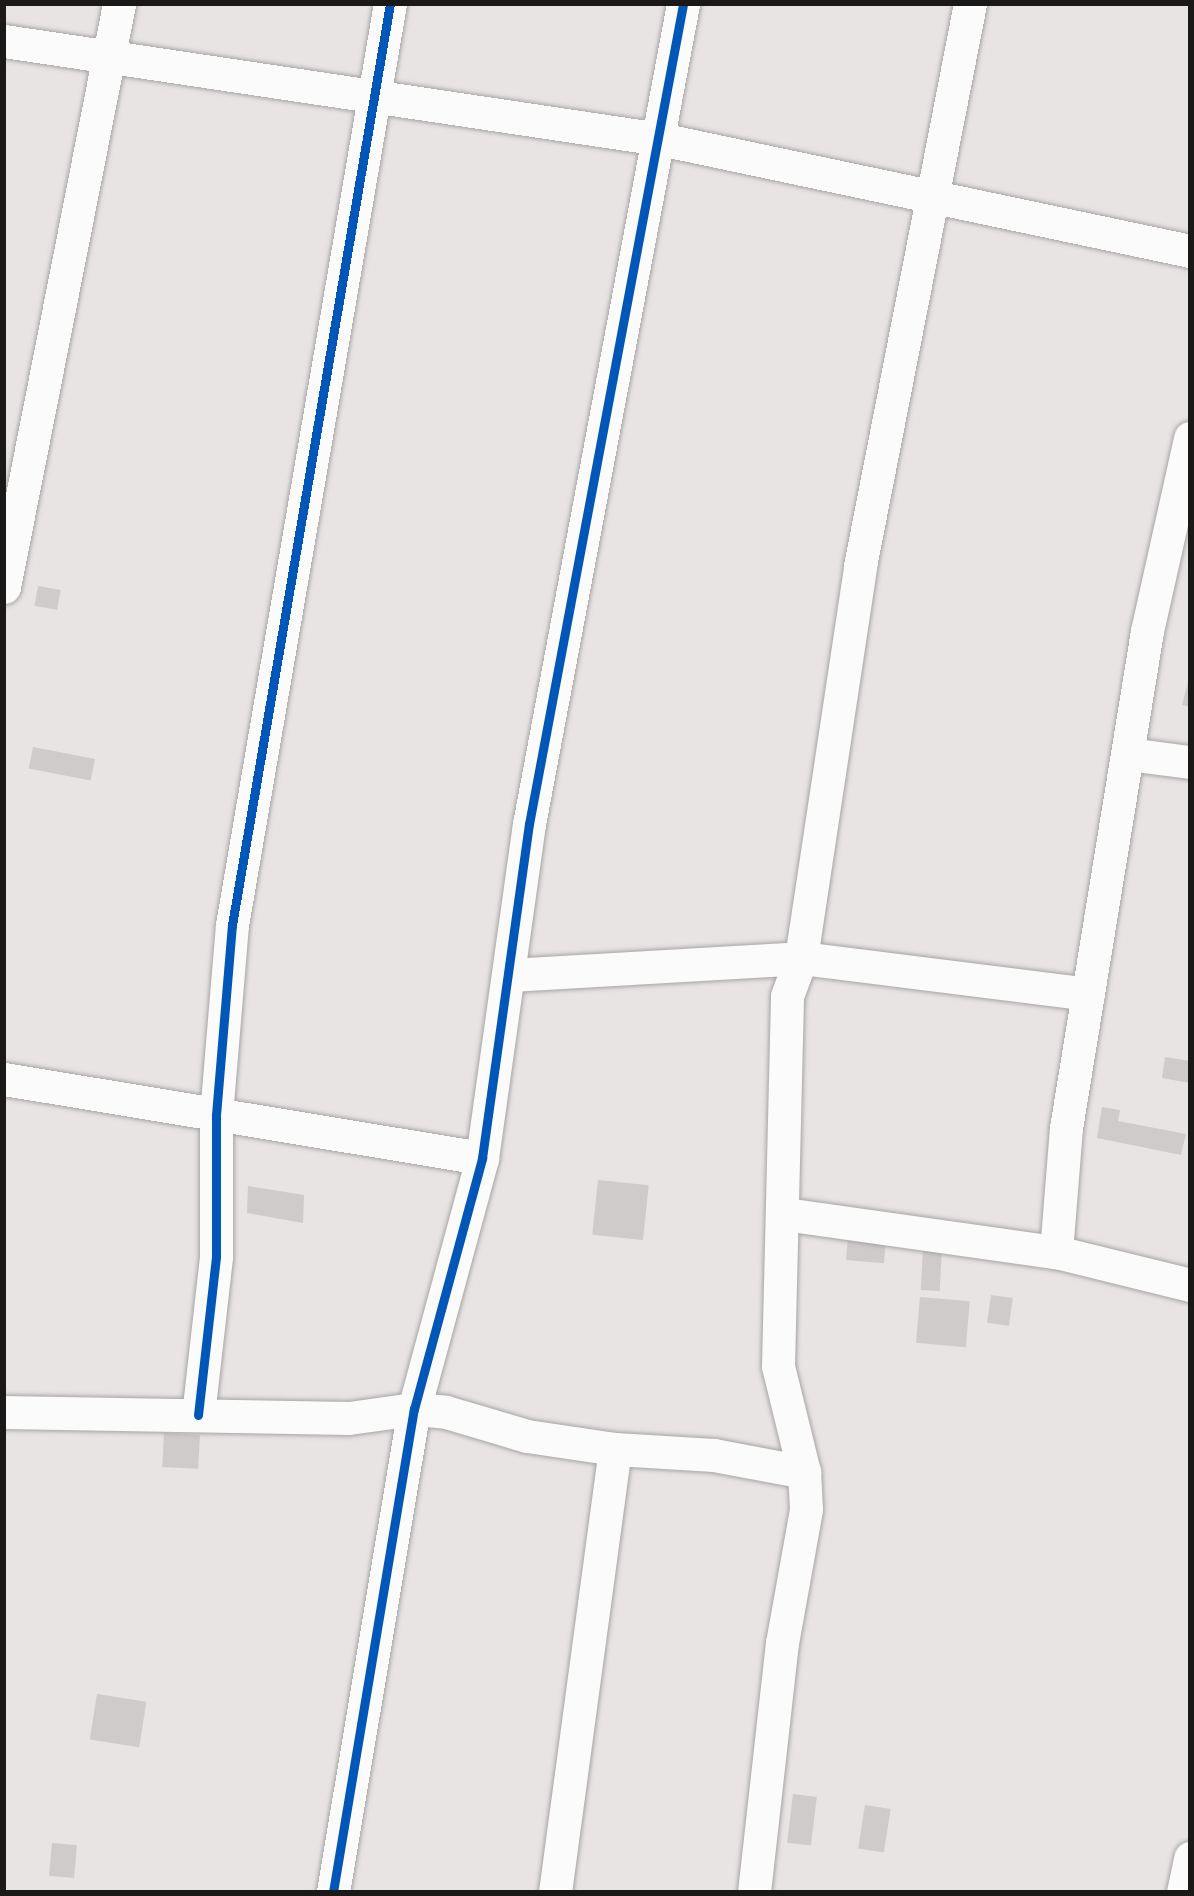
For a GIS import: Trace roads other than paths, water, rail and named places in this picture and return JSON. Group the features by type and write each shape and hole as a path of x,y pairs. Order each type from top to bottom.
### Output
{"street":[{"path":"4,586 118,4"},
{"path":"198,1416 216,1256 216,1114 232,925 390,4"},
{"path":"333,1892 414,1408 482,1158 529,825 660,139 683,4"},
{"path":"754,1892 782,1642 806,1509 804,1472 778,1366 784,1214 787,996 801,958 860,566 930,194 970,4"},
{"path":"4,40 660,139 930,194 1190,251"},
{"path":"1056,1252 1066,1128 1147,631 1190,438"},
{"path":"1128,754 1190,762"},
{"path":"509,975 801,958 1088,994"},
{"path":"4,1079 482,1158"},
{"path":"784,1214 1056,1252 1190,1285"},
{"path":"4,1412 349,1418 414,1408 615,1449 714,1455 804,1472"},
{"path":"555,1892 615,1449"},
{"path":"1183,1892 1190,1858"}]}
